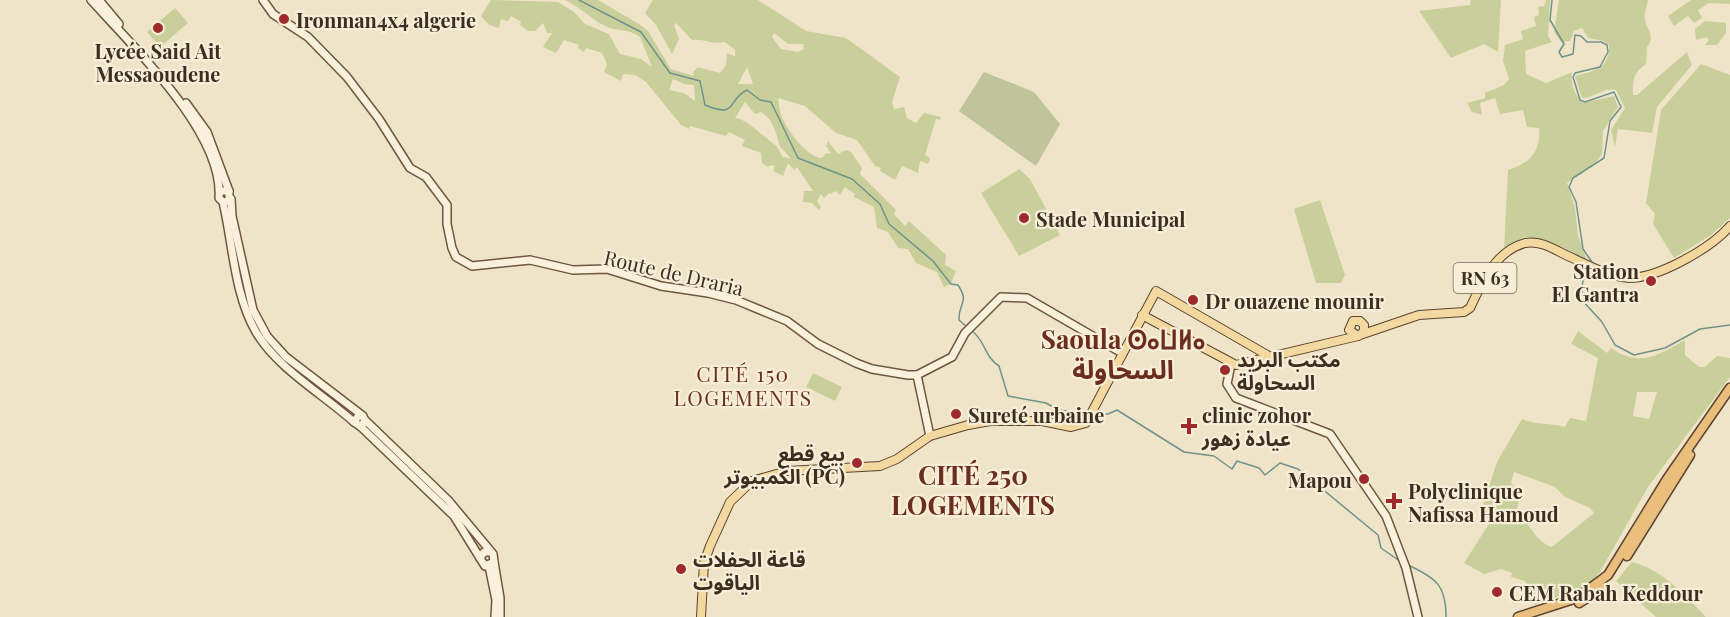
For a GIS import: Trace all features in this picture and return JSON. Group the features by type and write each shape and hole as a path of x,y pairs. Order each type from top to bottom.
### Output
{"highway":[{"path":"1518,617 1577,598 1608,575 1666,479 1730,388"},
{"path":"1535,617 1580,603 1612,579 1665,493 1730,397"}],"main road":[{"path":"91,0 193,119 201,133 221,191 219,198 228,197"},
{"path":"99,0 196,113 207,132 228,197 249,296 261,328 286,357 448,500 494,556 491,564 496,600 495,617"},
{"name":"Route de Draria","path":"263,0 273,14 308,37 347,77 379,119 410,168 426,177 447,206 450,244 456,257 465,264 472,266 530,260 573,270 607,269 662,286 708,293 736,300 787,321 818,344 856,363 890,373 918,375"},
{"name":"RN 63","path":"1269,356 1359,335 1419,315 1464,312 1470,308 1494,264 1514,248 1524,244 1544,244 1583,262 1628,278 1653,272 1707,247 1730,226"},
{"path":"700,617 704,563 722,518 738,492 752,481 779,472 880,466 897,459 930,436 949,428 990,421 1042,421 1071,427 1089,421 1122,353 1156,291 1269,356"},
{"path":"930,436 918,375 952,357 965,333 1001,297 1027,298 1122,353"},
{"path":"1142,315 1230,364 1244,364 1269,356"},
{"path":"1343,339 1349,327 1353,321 1361,321 1365,329 1359,335 1352,334 1349,327"},
{"name":"RN 63","path":"1361,321 1373,326 1390,325"},
{"path":"1230,364 1227,384 1236,398 1330,434 1383,512 1406,568 1418,617"},
{"path":"360,421 447,508 482,564 491,564"},
{"path":"480,558 484,552 489,552"},
{"path":"491,564 500,598 500,617"}],"green space":[{"path":"491,0 558,2 574,12 585,24 609,34 620,54 641,59 652,67 640,37 631,32 605,26 565,0 598,0 648,31 671,69 694,76 693,72 698,67 720,73 726,65 727,53 735,56 735,50 725,42 692,40 676,23 674,25 679,39 672,54 656,25 645,13 653,0 758,0 806,31 846,38 900,77 892,102 894,109 904,107 907,118 916,123 924,113 941,117 940,120 936,119 925,155 930,158 928,164 920,161 918,173 902,166 895,180 880,171 881,168 875,166 857,140 836,133 805,106 778,98 782,117 796,140 816,157 822,158 825,154 831,153 826,146 828,141 838,154 846,150 851,152 862,168 860,174 896,210 894,214 905,226 909,221 946,255 945,265 956,271 951,284 944,287 937,272 916,263 908,249 898,248 888,232 877,228 874,207 854,197 855,194 845,187 840,195 835,191 824,198 821,194 817,201 821,207 819,210 812,203 803,202 804,191 813,191 797,167 794,170 788,163 783,176 773,171 775,166 768,167 762,163 761,153 742,146 745,140 729,132 726,136 690,126 689,129 681,125 646,82 635,75 623,74 621,81 604,72 607,64 602,53 586,48 584,52 578,48 579,45 564,40 556,53 543,47 552,33 547,33 543,23 535,31 528,31 520,25 521,22 511,16 508,21 501,19 499,28 489,25 481,16","holes":["774,33 788,44 803,44 804,49 798,52 781,49 772,37","747,67 753,84 738,84","673,79 694,85 695,101 684,93 669,90","745,102 755,114 761,112 768,118 780,146 791,159 783,157 776,146 750,125 735,118"]},
{"path":"1471,0 1501,0 1498,52 1484,44 1451,58 1419,11 1470,5"},
{"path":"1546,0 1550,0 1548,36 1552,42 1525,51 1526,74 1546,83 1572,72 1574,89 1583,103 1614,96 1618,107 1603,131 1602,154 1597,161 1567,183 1575,208 1578,236 1587,260 1540,239 1524,237 1504,250 1508,170 1522,164 1532,156 1538,144 1539,128 1527,127 1523,110 1500,114 1495,98 1480,103 1482,115 1472,112 1467,103 1485,98 1485,93 1504,85 1509,79 1503,61 1505,45 1523,39 1521,31 1536,26 1534,17 1539,15 1538,7 1544,6"},
{"path":"1559,0 1648,0 1645,18 1651,40 1647,47 1646,64 1635,77 1633,95 1637,95 1687,52 1692,65 1657,107 1652,133 1618,129 1615,147 1611,130 1625,108 1616,90 1611,89 1582,98 1575,76 1600,68 1607,59 1609,45 1603,41 1588,38 1582,28 1574,31 1570,41 1561,42 1554,32"},
{"path":"1691,0 1730,0 1730,4 1709,3 1698,10 1702,18 1694,23 1688,16 1674,26 1668,16"},
{"path":"175,8 188,23 160,47 147,32"},
{"path":"1705,21 1726,23 1726,33 1717,45 1705,45 1709,40 1706,37 1696,40 1695,29"},
{"path":"1701,64 1730,75 1730,218 1711,235 1674,258 1653,224 1655,214 1646,203 1661,110"},
{"path":"984,72 1034,92 1060,124 1036,166 959,111"},
{"name":"Stade Municipal","path":"1019,169 1030,179 1060,235 1019,256 981,193"},
{"path":"1320,200 1345,275 1341,283 1316,283 1294,209"},
{"path":"1578,331 1607,353 1611,348 1621,354 1640,358 1657,354 1685,340 1685,355 1699,367 1705,367 1717,356 1730,358 1730,377 1648,487 1600,572 1587,586 1535,605 1525,581 1511,577 1512,573 1501,569 1484,574 1464,563 1492,519 1481,511 1497,462 1522,419 1565,427 1570,418 1586,421 1598,358 1571,344","holes":["1637,392 1657,392 1649,419 1633,416","1514,472 1555,487 1565,497 1590,508 1594,513 1552,547 1546,544 1516,513 1520,497 1511,482"]},
{"path":"813,373 842,387 835,401 806,387"},
{"path":"1632,562 1663,577 1706,617 1656,617 1616,581"}],"waterway":[{"path":"579,0 641,32 670,73 700,81 705,105 716,109 728,109 747,90 760,100 771,102 798,158 852,179 880,204 889,224 933,261 951,284 958,285 963,296 959,320 968,328"},
{"path":"1552,0 1550,20 1564,44 1559,52 1562,57 1573,54 1575,35 1581,36 1587,42 1601,42 1607,45 1608,52 1600,67 1575,73 1573,77 1580,100 1585,102 1614,92 1621,107 1610,121 1604,158 1573,178 1569,187 1576,202 1583,249 1594,265"},
{"path":"1593,270 1583,280 1581,299 1602,322 1615,345 1634,355 1665,348 1700,329 1730,325"},
{"path":"972,331 980,339 994,363 999,366 1008,396 1046,403 1059,410 1087,414"},
{"path":"1095,414 1108,414 1117,410 1184,452 1214,456 1232,469 1237,461 1259,468 1265,475 1280,463 1298,469 1378,535 1381,548 1401,562"},
{"path":"1408,565 1426,574 1438,584 1444,597 1446,617"}],"place":[{"name":"Ironman4x4 algerie","path":"284,19"},
{"name":"Lycée Said Ait Messaoudene","path":"158,28"},
{"name":"Stade Municipal","path":"1024,218"},
{"name":"Station El Gantra","path":"1651,281"},
{"name":"Dr ouazene mounir","path":"1193,300"},
{"name":"مكتب البريد السحاولة","path":"1225,370"},
{"name":"Sureté urbaine","path":"956,414"},
{"name":"clinic zohor عيادة زهور","path":"1189,426"},
{"name":"بيع قطع الكمبيوتر (PC)","path":"857,463"},
{"name":"Mapou","path":"1364,479"},
{"name":"Polyclinique Nafissa Hamoud","path":"1394,501"},
{"name":"قاعة الحفلات الياقوت","path":"681,569"},
{"name":"CEM Rabah Keddour","path":"1497,592"}],"district":[{"name":"Saoula ⵙⴰⵡⵍⴰ السحاولة","path":"1123,353"},
{"name":"CITÉ 150 LOGEMENTS","path":"743,385"},
{"name":"CITÉ 250 LOGEMENTS","path":"973,489"}]}
